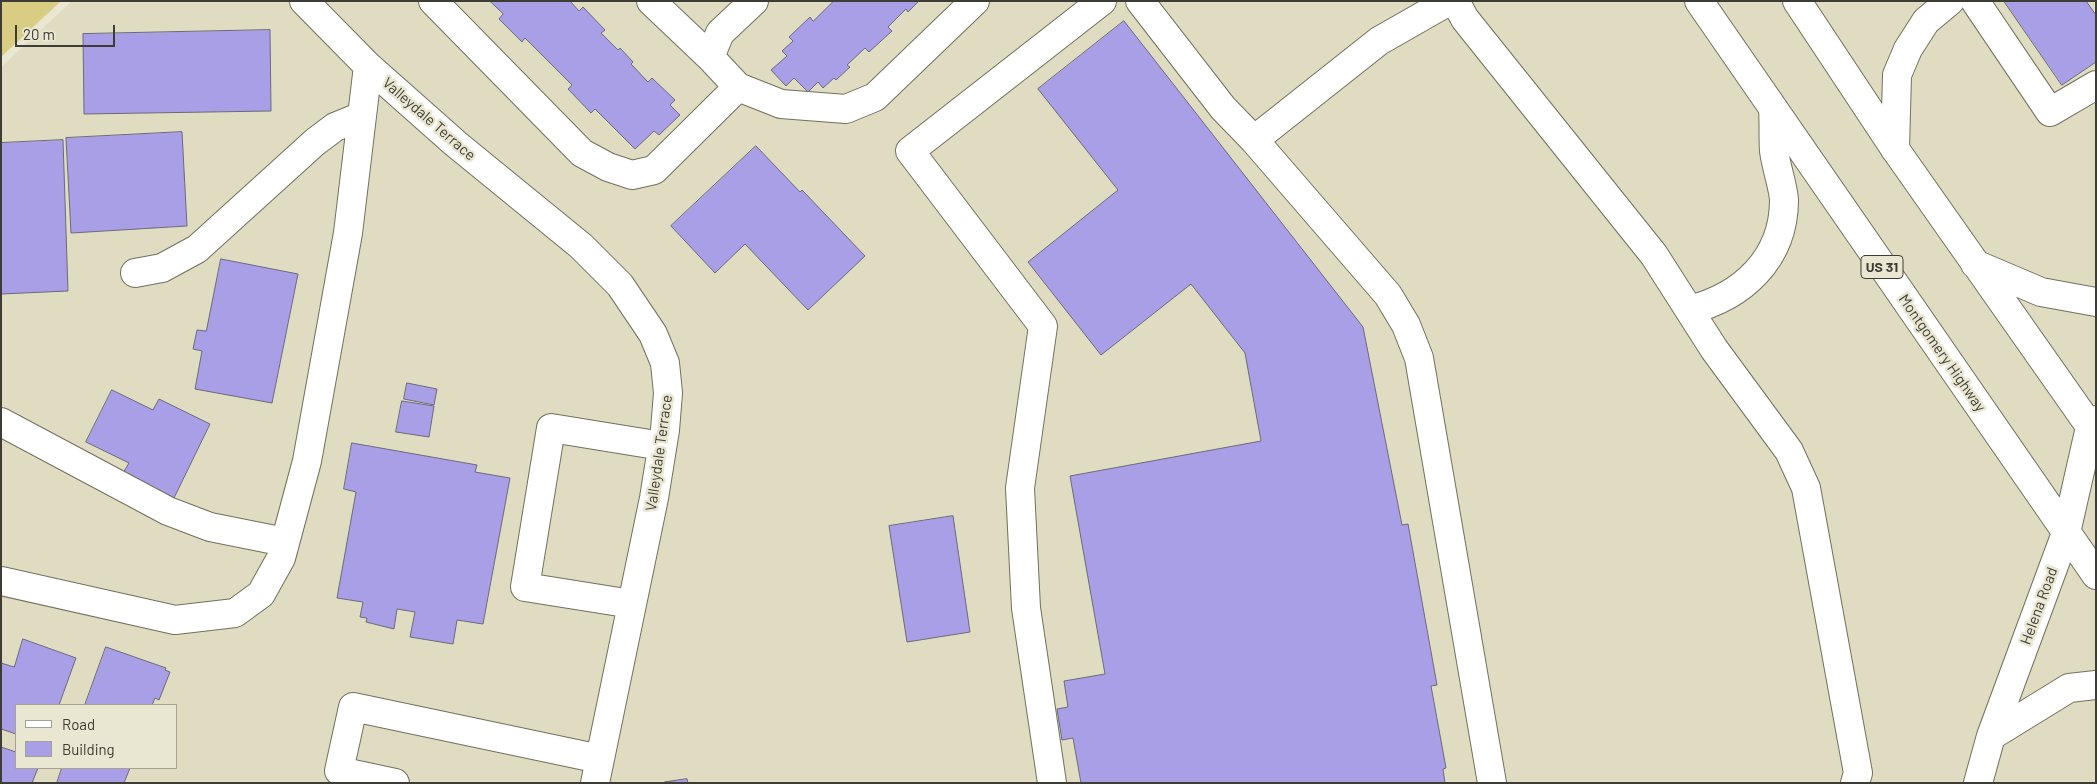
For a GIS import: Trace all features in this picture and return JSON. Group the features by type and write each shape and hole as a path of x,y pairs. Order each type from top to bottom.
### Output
{"main road":[{"name":"Valleydale Terrace","path":"304,1 368,66 456,144 581,246 620,285 653,334 665,363 668,393 654,498 597,771"},
{"path":"433,1 582,153 608,167 632,175 654,170 738,87"},
{"path":"651,1 710,57 738,87 781,104 846,109 876,97 975,1"},
{"path":"710,57 720,34 754,1"},
{"path":"1052,783 1026,608 1020,488 1043,326 910,151 1102,1"},
{"path":"1140,1 1223,108 1254,140 1388,295 1406,325 1419,358 1492,783"},
{"path":"1254,140 1378,41 1449,1"},
{"path":"1455,1 1465,19 1654,256 1714,349 1789,451 1806,488 1858,773 1855,783"},
{"name":"Montgomery Highway","path":"1699,1 2066,533"},
{"path":"1797,1 1895,149 1975,264 2094,428"},
{"path":"1895,149 1897,75 1908,49 1926,21 1950,1"},
{"path":"1975,1 2050,112 2096,85"},
{"name":"Valleydale Terrace","path":"1,581 175,620 235,613 261,594 281,558 307,461 343,262 368,66"},
{"path":"1689,310 1710,305 1734,293 1749,279 1775,248 1781,228 1784,199 1774,149 1773,109"},
{"path":"135,273 162,268 197,248 315,142 336,127 362,116"},
{"path":"1975,264 2041,292 2096,302"},
{"path":"1,422 168,511 210,527 285,542"},
{"path":"632,604 525,587 551,428 662,446"},
{"name":"Helena Road","path":"1978,783 1992,736 2066,533 2094,428"},
{"name":"US 31","path":"2066,533 2096,575"},
{"path":"1992,736 2069,688 2096,685"},
{"path":"395,783 340,771 353,708 597,771"}],"shaded area":[{"path":"1,1 61,1 1,57"},
{"path":"72,1 2096,1 2096,783 1,783 1,67"}],"building":[{"path":"490,1 570,1 579,11 583,7 605,30 601,33 618,50 620,48 633,62 631,64 648,82 652,78 675,100 670,105 680,115 659,135 654,131 635,149 595,109 591,113 568,89 572,85 525,38 522,42 499,19 503,14"},
{"path":"834,1 919,1 908,12 906,9 888,27 892,31 869,52 865,48 847,65 850,67 836,80 834,78 823,88 818,82 808,92 794,78 786,86 771,70 787,56 782,51 793,41 789,37 810,17 813,21"},
{"path":"2004,1 2086,1 2096,15 2096,62 2062,85"},
{"path":"1124,21 1363,327 1402,525 1408,524 1437,685 1431,686 1446,768 1443,769 1445,783 1081,783 1073,738 1062,740 1057,709 1068,707 1064,681 1105,674 1070,476 1261,441 1245,353 1191,284 1101,355 1028,262 1118,190 1038,89"},
{"path":"270,30 271,111 84,114 83,34"},
{"path":"182,132 187,226 71,233 66,138"},
{"path":"63,140 68,291 1,294 1,143"},
{"path":"756,146 800,192 802,190 865,256 808,310 745,244 715,273 671,226"},
{"path":"221,259 298,274 272,403 195,389 202,351 193,349 197,330 206,331"},
{"path":"407,383 437,389 434,405 404,399"},
{"path":"112,390 153,410 159,399 210,424 174,498 123,473 129,463 86,442"},
{"path":"402,401 434,406 429,437 396,432"},
{"path":"352,443 477,465 475,472 510,478 483,624 457,620 453,644 410,637 415,612 397,609 394,629 366,622 367,618 360,617 363,602 337,598 356,492 344,489"},
{"path":"953,516 970,632 907,642 889,526"},
{"path":"23,639 76,658 59,704 15,704 15,734 1,729 1,663 14,667"},
{"path":"106,647 166,668 165,670 170,672 159,700 155,698 152,704 85,704"},
{"path":"1,747 15,752 15,769 38,769 32,783 1,783"},
{"path":"62,769 130,769 124,783 57,783"},
{"path":"687,779 688,783 665,782"}]}
